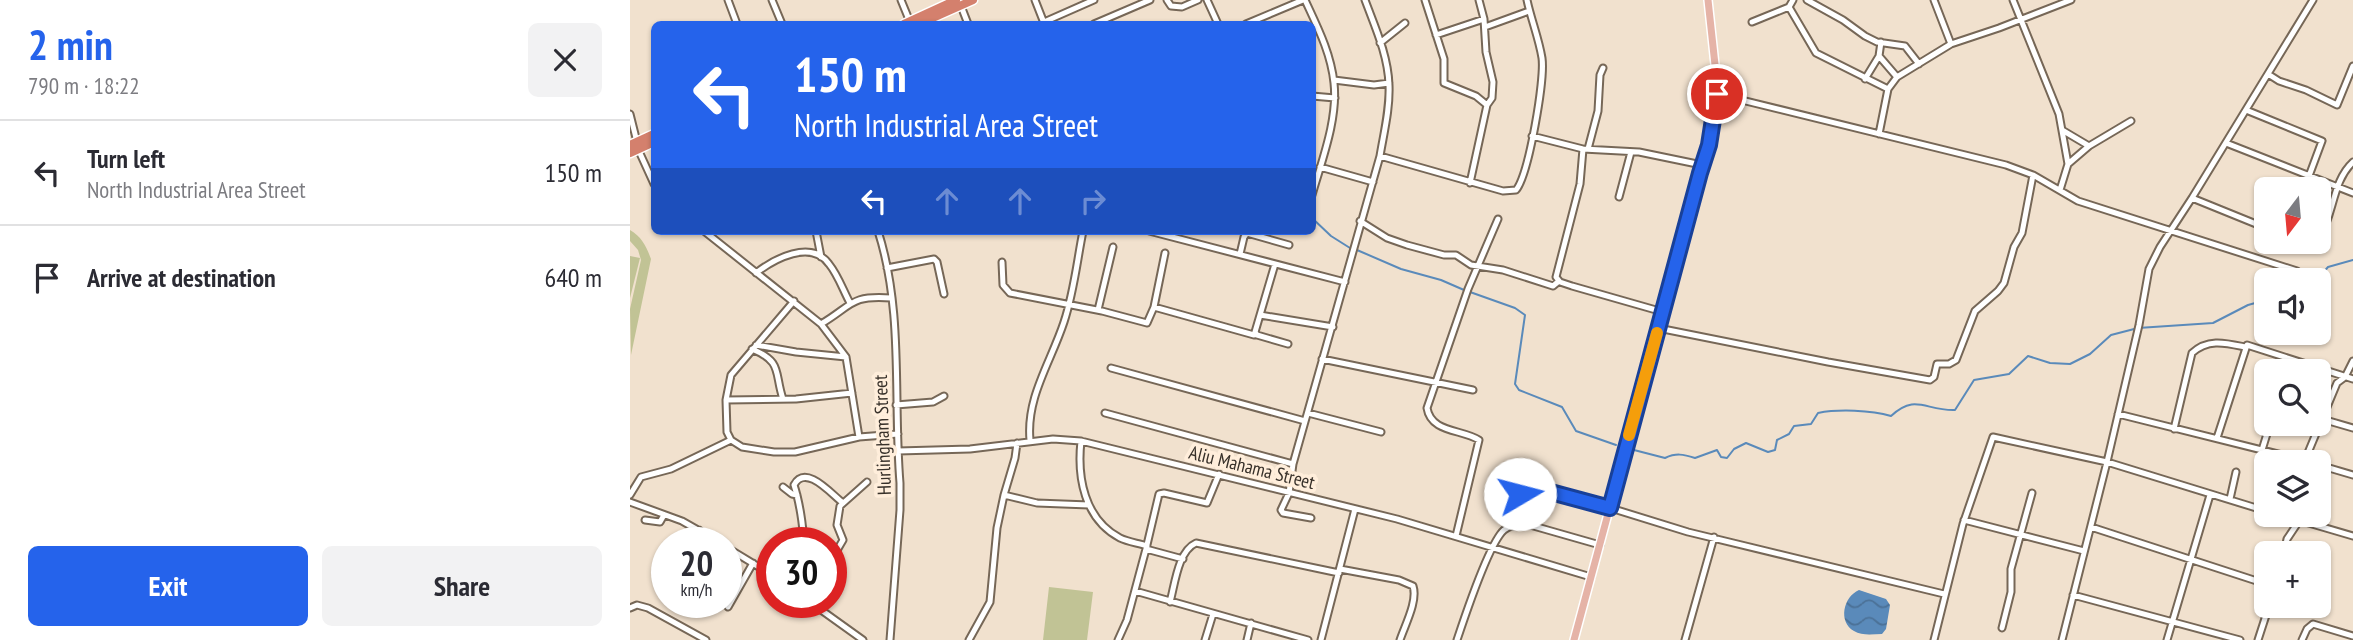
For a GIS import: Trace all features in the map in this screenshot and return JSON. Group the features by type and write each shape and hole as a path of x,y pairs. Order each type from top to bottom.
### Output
{"highway":[{"path":"918,21 959,3 973,0"},
{"path":"634,147 651,136"},
{"path":"634,147 651,143"}],"main road":[{"path":"1574,640 1714,121 1717,94 1708,0"}],"street":[{"path":"728,0 736,21"},
{"path":"772,0 781,21"},
{"path":"901,0 910,21"},
{"path":"1035,0 1043,21"},
{"path":"1048,21 1094,0"},
{"path":"1101,21 1150,0"},
{"path":"1167,0 1170,5 1176,7 1198,0"},
{"path":"1207,0 1217,21"},
{"path":"1254,21 1304,0 1314,21"},
{"path":"1311,518 1281,512 1289,492 1293,464 1380,156 1387,116 1389,83 1380,43 1365,0"},
{"path":"1425,0 1444,59 1445,84 1476,96 1487,106"},
{"path":"1470,183 1493,86 1479,0"},
{"path":"1380,156 1470,183 1509,192 1516,190 1522,178 1540,104 1542,63 1527,0"},
{"path":"1752,22 1789,7 1793,0"},
{"path":"1807,0 1865,36 1905,46 1919,64"},
{"path":"1934,0 1951,44"},
{"path":"2013,0 2059,114 2068,163 2060,190"},
{"path":"1879,134 1888,89 1897,77 1951,44 2071,0"},
{"path":"2062,640 2107,462 2139,325 2149,269 2313,0"},
{"path":"959,3 967,21"},
{"path":"1789,7 1816,53 1839,62 1865,79 1888,89"},
{"path":"1485,27 1529,11"},
{"path":"1436,36 1484,19"},
{"path":"1380,43 1405,23"},
{"path":"1316,24 1334,80 1335,98 1316,177"},
{"path":"1865,79 1879,56 1881,42"},
{"path":"1879,56 1897,77"},
{"path":"2268,74 2278,81 2306,90 2337,105 2353,66"},
{"path":"1603,68 1597,115 1586,149 1580,184 1556,276 1559,281 1663,312"},
{"path":"1334,80 1362,84 1389,83"},
{"path":"1717,94 2006,165 2033,175 2084,204 2288,268"},
{"path":"1316,96 1335,98"},
{"path":"2246,110 2322,141 2309,176"},
{"path":"630,114 634,147 651,178"},
{"path":"2068,163 2089,146 2131,121"},
{"path":"2062,130 2089,146"},
{"path":"1532,136 1586,149 1631,152 1702,165"},
{"path":"2226,143 2353,193"},
{"path":"1619,197 1631,152"},
{"path":"2331,205 2346,170 2353,162"},
{"path":"1320,167 1373,182"},
{"path":"1658,328 1930,380 1934,377 1937,364 1949,364 1956,360 1975,311 2002,287 2014,247 2022,233 2033,175"},
{"path":"2192,198 2254,223"},
{"path":"1456,536 1479,440 1436,425 1430,419 1427,408 1467,291 1498,219"},
{"path":"1360,221 1387,238 1444,255 1456,255 1477,267 1503,270 1553,286 1559,281"},
{"path":"709,235 821,324 846,357 859,437"},
{"path":"817,235 821,257"},
{"name":"Hurlingham Street","path":"879,235 887,268 895,337 898,434 900,510 890,640"},
{"path":"1030,440 1028,422 1031,405 1053,354 1069,306 1082,235"},
{"path":"1174,235 1345,282"},
{"path":"1240,254 1246,235"},
{"path":"1254,235 1289,245"},
{"path":"1098,310 1113,247"},
{"path":"756,273 769,263 800,252 809,252 828,262 850,303"},
{"path":"1002,262 1003,285 1007,291 1147,323 1154,307 1165,253"},
{"path":"887,268 934,259 944,294"},
{"path":"1154,307 1254,335 1275,264"},
{"path":"821,324 850,303 869,296 891,298"},
{"path":"730,440 726,423 726,400 731,375 794,301"},
{"path":"1260,315 1333,327"},
{"path":"1255,332 1257,335 1288,344"},
{"path":"2174,429 2192,352 2199,346 2218,342 2245,347 2249,345 2288,359"},
{"path":"754,347 846,357"},
{"path":"754,347 773,363 783,400"},
{"path":"2217,438 2245,347"},
{"path":"1322,359 1473,390"},
{"path":"2331,397 2337,383 2345,377 2353,361"},
{"path":"1111,368 1305,421"},
{"path":"2331,373 2353,379"},
{"path":"726,400 783,400 852,393"},
{"path":"896,405 933,402 944,396"},
{"path":"1105,413 1293,464"},
{"path":"1308,413 1381,432"},
{"path":"2118,414 2262,450 2266,436"},
{"path":"2331,422 2353,428"},
{"path":"730,440 746,448 795,452 859,437 898,434"},
{"path":"1934,640 1964,520 1993,437 2107,462 2254,507"},
{"path":"630,495 641,477 671,469 730,440"},
{"name":"Aliu Mahama Street","path":"898,451 970,449 1030,440 1081,441 1355,509 1591,577"},
{"path":"1081,441 1081,482 1088,505 1097,517 1116,535 1183,559"},
{"path":"969,640 984,615 993,590 998,528 1017,443"},
{"path":"2331,469 2353,475"},
{"path":"2230,499 2236,472"},
{"path":"1118,640 1135,591 1159,494 1207,503 1219,474"},
{"path":"801,527 794,485 802,477 820,482 843,503"},
{"path":"837,527 838,509 867,482"},
{"path":"1520,525 1520,492 1526,486 1688,532 1944,594"},
{"path":"783,487 797,495"},
{"path":"2002,628 2011,592 2011,569 2032,493"},
{"path":"1004,495 1037,503 1088,505"},
{"path":"2166,640 2210,495"},
{"path":"630,502 692,527"},
{"path":"1321,640 1355,509"},
{"path":"645,520 660,522 664,515"},
{"path":"1964,520 2084,551"},
{"path":"1457,640 1476,586 1494,547 1506,529 1530,525 1600,545"},
{"path":"2091,527 2254,580"},
{"path":"2321,527 2353,536"},
{"path":"1685,640 1714,537"},
{"path":"1170,602 1189,546 1199,543 1404,582 1413,586 1414,599 1399,640"},
{"path":"742,557 756,566"},
{"path":"742,583 753,564"},
{"path":"1135,591 1308,640"},
{"path":"2073,595 2240,640"},
{"path":"630,608 637,605 648,608 706,640"},
{"path":"1205,640 1213,614"},
{"path":"832,618 863,640"},
{"path":"2258,640 2265,618"},
{"path":"1247,640 1251,623"},
{"path":"2302,640 2306,629 2313,624 2353,636"}],"green space":[{"path":"630,230 643,242 651,259 631,355 630,309 641,260 638,250 630,241"},
{"path":"630,256 640,258 630,298"},
{"path":"1049,587 1093,592 1087,640 1043,640"}],"water":[{"path":"1859,590 1886,599 1890,605 1886,629 1882,634 1857,633 1846,622 1846,604"}],"waterway":[{"path":"1316,222 1350,248"},
{"path":"1357,250 1401,269 1441,280 1464,290"},
{"path":"2327,268 2353,260"},
{"path":"1470,292 1515,308 1525,315 1515,384 1519,390 1562,407 1576,431 1616,445"},
{"path":"1634,450 1665,458 1673,455 1695,458 1717,450 1721,457 1727,458 1734,449 1746,443 1768,452 1775,450 1777,440 1789,434 1794,426 1811,424 1818,413 1854,411 1891,416 1914,404 1955,410 1974,380 2009,374 2028,356 2050,363 2070,364 2090,354 2111,335 2138,328 2213,323 2254,303"}],"slow traffic":[{"path":"1629,435 1657,333"}],"route":[{"path":"1520,494 1526,486 1562,493 1610,508 1709,145 1717,94"}]}
